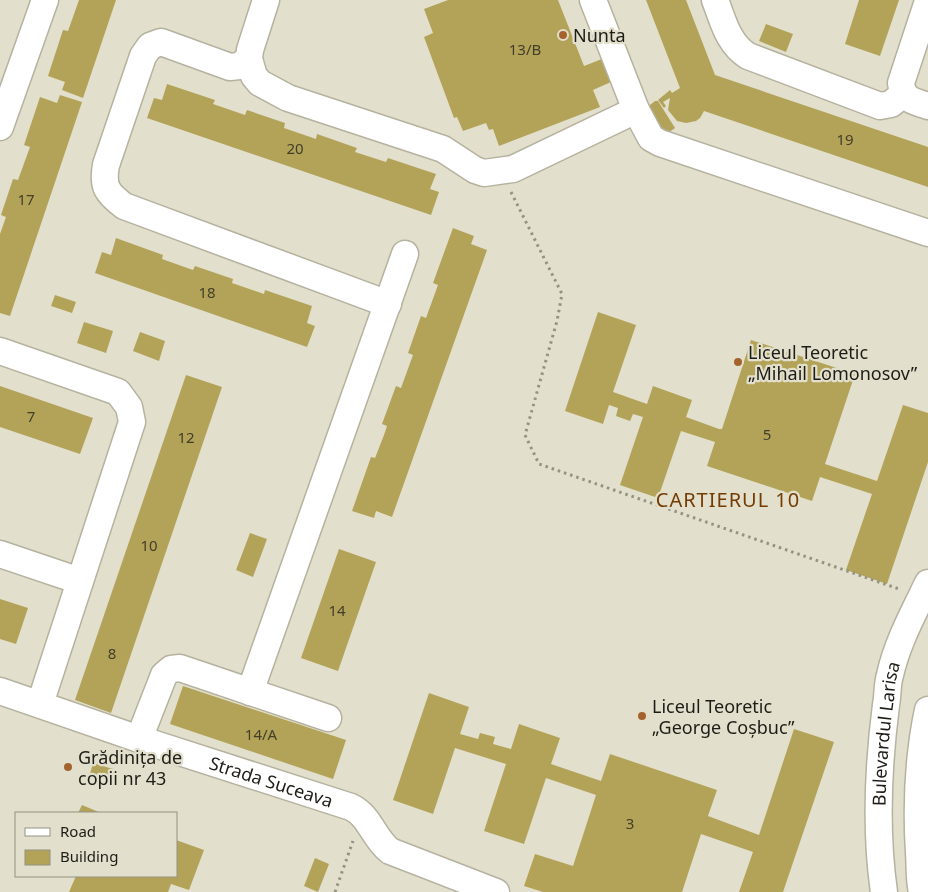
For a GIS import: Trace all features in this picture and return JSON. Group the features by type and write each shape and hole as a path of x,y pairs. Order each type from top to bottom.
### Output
{"street":[{"path":"0,128 45,0"},
{"path":"266,0 248,59 254,76 260,83 288,98 428,143 484,173 513,169 636,110"},
{"path":"593,0 636,110 651,138 660,144 928,233"},
{"path":"715,0 727,32 741,52 748,56 880,106 891,104 903,94"},
{"path":"928,1 901,83 903,94 928,106"},
{"path":"248,59 239,66 230,67 161,42 150,46 143,56 106,166 104,176 107,191 124,206 388,304"},
{"path":"250,692 406,254"},
{"path":"0,351 118,392 129,406 132,422 40,704"},
{"path":"0,554 80,581"},
{"name":"Bulevardul Larisa","path":"884,892 880,867 878,824 883,726 890,675 912,617 925,590"},
{"path":"139,739 164,675 171,669 180,668 328,718"},
{"name":"Strada Suceava","path":"0,691 139,739 352,807 359,811 382,844 390,851 496,892"},
{"path":"883,726 926,722"},
{"name":"Bulevardul Larisa","path":"922,892 918,834 918,790 926,722"}],"path":[{"path":"501,171 562,294 557,322 525,435 539,464 925,590"},
{"path":"335,892 358,830 369,824"}],"building":[{"path":"79,0 116,0 83,98 62,90 65,82 48,76 63,30 68,31"},
{"path":"448,0 558,0 584,66 602,59 611,82 593,90 600,107 499,146 493,129 489,130 486,123 463,131 457,117 454,118 424,37 433,33 424,9"},
{"path":"646,0 686,0 715,75 928,147 928,187 704,111 696,121 686,123 677,121 668,110 670,98 663,102 666,106 664,108 658,100 670,90 672,93 680,88"},
{"path":"859,0 899,0 880,56 845,44"},
{"path":"766,24 793,34 786,52 759,41"},
{"path":"167,84 215,100 213,104 245,115 247,110 285,123 284,128 316,139 317,134 357,148 355,152 386,162 388,158 436,174 430,189 439,192 431,215 147,118 154,98 162,100"},
{"path":"60,95 82,102 10,316 0,313 0,234 6,217 1,215 13,179 18,180 30,147 24,145 40,97 57,103"},
{"path":"655,101 658,101 675,128 665,135 645,109"},
{"path":"453,228 474,236 471,244 487,250 392,517 376,511 374,518 352,511 371,457 375,458 384,435 387,426 382,424 396,386 401,388 413,355 408,353 421,316 426,318 438,285 433,283"},
{"path":"116,238 163,255 162,259 193,270 195,266 233,279 232,283 264,294 265,290 312,306 307,323 315,326 307,347 95,273 102,252 111,255"},
{"path":"55,295 76,302 72,313 51,306"},
{"path":"598,312 636,325 613,392 647,404 653,386 692,400 686,417 719,429 722,429 751,340 855,374 825,464 877,481 903,405 928,413 928,462 887,584 846,570 872,494 820,477 812,501 707,466 715,442 681,431 658,498 620,485 643,417 633,414 630,421 616,416 618,408 609,405 603,424 565,411"},
{"path":"84,322 113,331 106,353 77,343"},
{"path":"140,332 165,341 159,361 133,351"},
{"path":"186,375 222,387 111,713 75,700"},
{"path":"0,386 93,418 80,454 0,427"},
{"path":"250,533 267,539 253,577 236,570"},
{"path":"339,549 376,562 338,671 301,658"},
{"path":"0,599 28,608 16,644 0,639"},
{"path":"183,686 346,740 333,779 170,724"},
{"path":"429,693 469,707 460,734 478,739 480,733 495,737 493,744 511,749 519,724 560,738 551,764 601,781 610,754 717,790 708,816 759,835 794,729 834,742 783,892 739,892 753,852 701,834 682,892 543,892 524,886 535,854 573,866 596,795 546,778 524,844 484,831 506,764 455,748 433,814 393,800"},
{"path":"93,763 113,769 109,780 90,774"},
{"path":"82,805 99,812 78,812"},
{"path":"178,841 204,850 189,890 171,884 168,892 69,892 76,877 178,877"},
{"path":"315,858 329,864 318,892 304,886"}],"place":[{"name":"Nunta","path":"563,35"},
{"name":"Liceul Teoretic „Mihail Lomonosov”","path":"738,362"},
{"name":"Liceul Teoretic „George Coșbuc”","path":"642,716"},
{"name":"Grădinița de copii nr 43","path":"68,767"}],"district":[{"name":"CARTIERUL 10","path":"728,499"}]}
